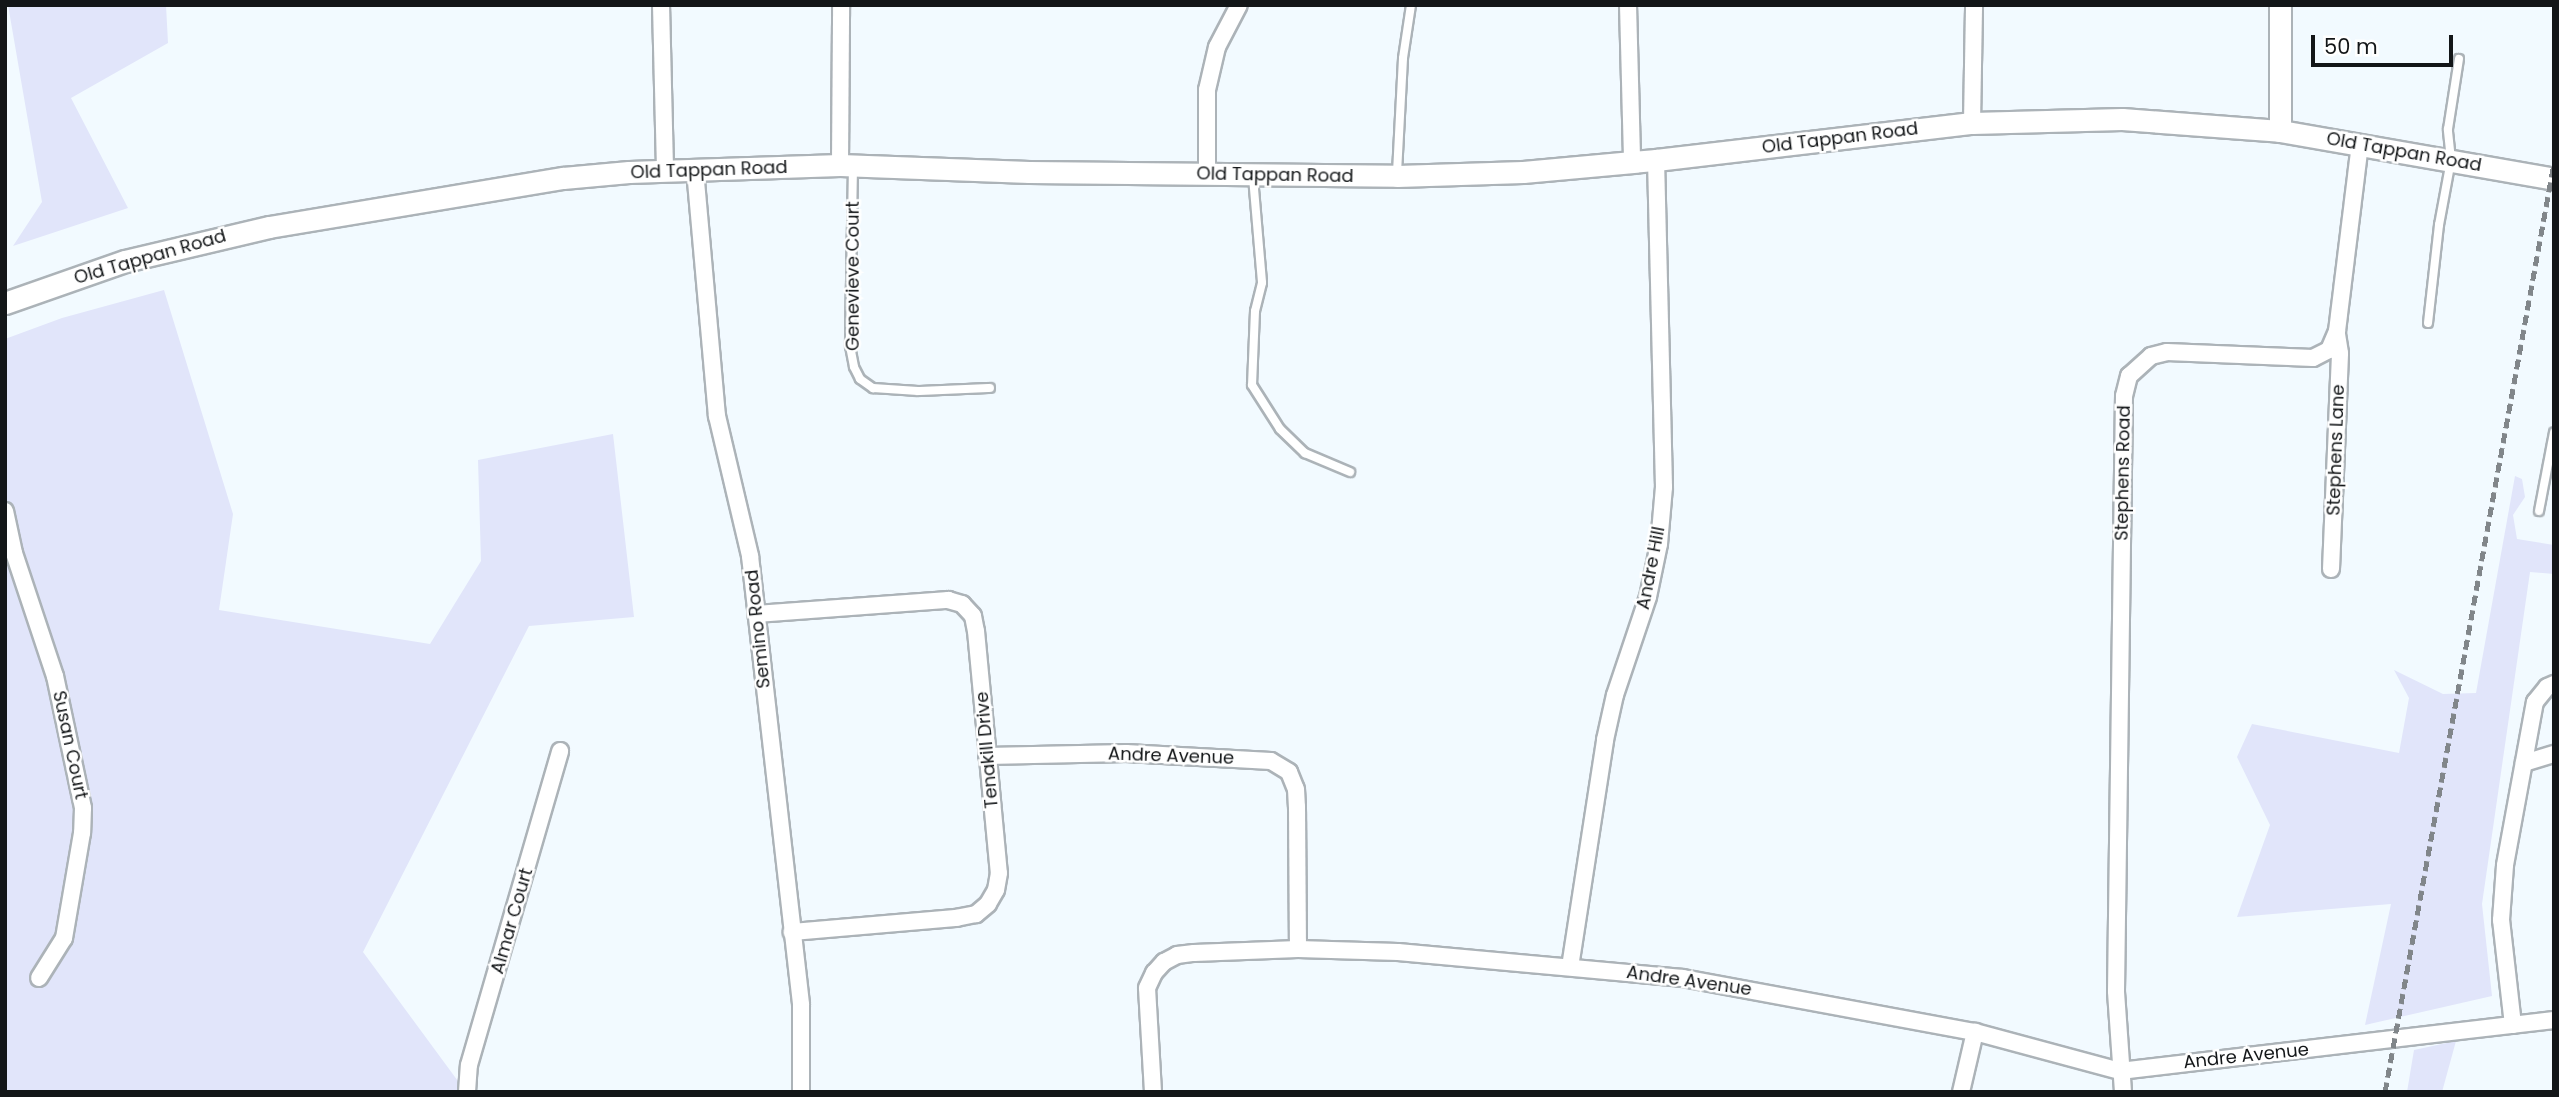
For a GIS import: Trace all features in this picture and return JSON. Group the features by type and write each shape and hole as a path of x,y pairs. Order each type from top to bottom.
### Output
{"main road":[{"path":"2280,5 2280,131"},
{"name":"Old Tappan Road","path":"5,303 125,261 269,227 563,178 665,170 847,166 1397,176 1523,172 1656,160 1972,122 2122,119 2280,131 2554,179"}],"street":[{"path":"661,5 665,170"},
{"path":"841,5 847,166"},
{"path":"1207,174 1207,90 1217,47 1239,5"},
{"path":"1628,5 1632,162"},
{"path":"1972,122 1974,5"},
{"path":"2337,331 2360,143"},
{"name":"Andre Hill","path":"1570,967 1605,740 1615,695 1648,597 1663,498 1656,160"},
{"name":"Semino Road","path":"695,170 717,416 750,556 757,614 801,1005 801,1092"},
{"name":"Stephens Lane","path":"2331,569 2340,353 2337,331"},
{"name":"Stephens Road","path":"2120,1071 2116,991 2124,396 2129,376 2151,356 2167,352 2313,358 2329,350 2337,331"},
{"name":"Susan Court","path":"5,511 14,553 55,676 83,808 82,833 64,938 39,978"},
{"name":"Tenakill Drive","path":"757,614 948,600 962,604 973,616 976,631 999,873 996,890 976,914 792,932"},
{"path":"2513,1026 2501,920 2505,865 2535,702 2547,687 2554,684"},
{"name":"Almar Court","path":"467,1092 470,1065 560,751"},
{"name":"Andre Avenue","path":"987,756 1126,753 1209,757 1271,761 1289,772 1296,789 1297,807 1298,949 1398,952 1683,978 1975,1032 2120,1071 2554,1020"},
{"path":"2524,763 2554,754"},
{"path":"1153,1092 1147,988 1164,962 1194,953 1298,949"},
{"path":"1961,1092 1975,1032"},
{"path":"2120,1071 2123,1092"}],"lane":[{"path":"1397,176 1403,58 1411,5"},
{"path":"2428,323 2439,225 2451,160 2448,129 2459,59"},
{"name":"Genevieve Court","path":"847,166 850,346 854,367 860,379 873,388 918,391 990,388"},
{"path":"1253,174 1262,283 1255,311 1252,385 1280,429 1305,453 1350,472"},
{"path":"2539,511 2554,432"}],"shaded area":[{"path":"8,5 166,5 168,43 71,98 128,208 13,246 42,202"},
{"path":"164,290 233,514 219,610 430,644 481,561 478,460 613,434 634,617 529,626 363,952 466,1092 5,1092 5,339 62,318"},
{"path":"2515,476 2522,479 2525,497 2513,515 2517,539 2554,545 2554,574 2530,572 2482,904 2492,996 2365,1025 2391,904 2237,917 2270,825 2237,757 2252,724 2399,753 2409,698 2394,670 2443,694 2476,693"},
{"path":"2456,1041 2442,1092 2407,1092 2414,1050"}],"railway":[{"path":"2385,1092 2554,163"}]}
